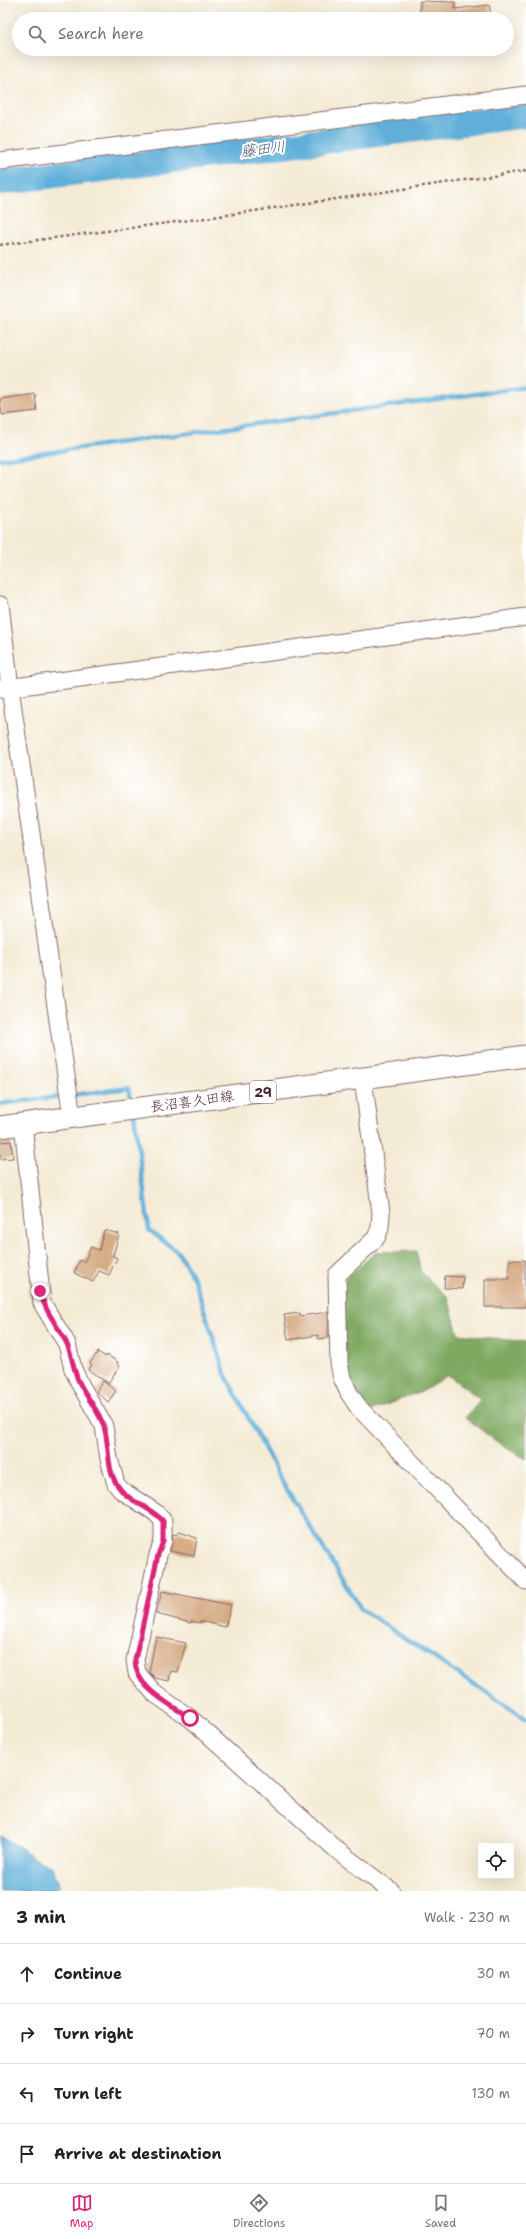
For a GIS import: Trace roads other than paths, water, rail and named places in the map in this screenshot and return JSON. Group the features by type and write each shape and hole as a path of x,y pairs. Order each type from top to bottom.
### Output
{"main road":[{"name":"長沼喜久田線","path":"0,1127 526,1056"}],"street":[{"path":"0,162 526,95"},
{"path":"0,605 5,689 72,1117"},
{"path":"5,689 526,617"},
{"path":"363,1079 381,1213 376,1238 338,1275 337,1309 339,1363 342,1378 348,1393 359,1408 526,1581"},
{"path":"23,1124 42,1303 67,1344 73,1369 104,1426 109,1459 116,1484 120,1490 156,1513 163,1521 163,1541 158,1555 135,1660 136,1673 155,1694 190,1718 217,1740 264,1786 338,1852 391,1891"}],"water":[{"path":"0,1836 23,1849 33,1858 52,1867 59,1884 56,1891 0,1891"}],"waterway":[{"name":"藤田川","path":"0,182 526,115"},
{"path":"0,459 526,387"},
{"path":"72,1095 129,1088 132,1103"},
{"path":"0,1104 65,1096"},
{"path":"134,1114 149,1230 178,1252 194,1279 225,1374 283,1483 361,1609 526,1719"}]}
